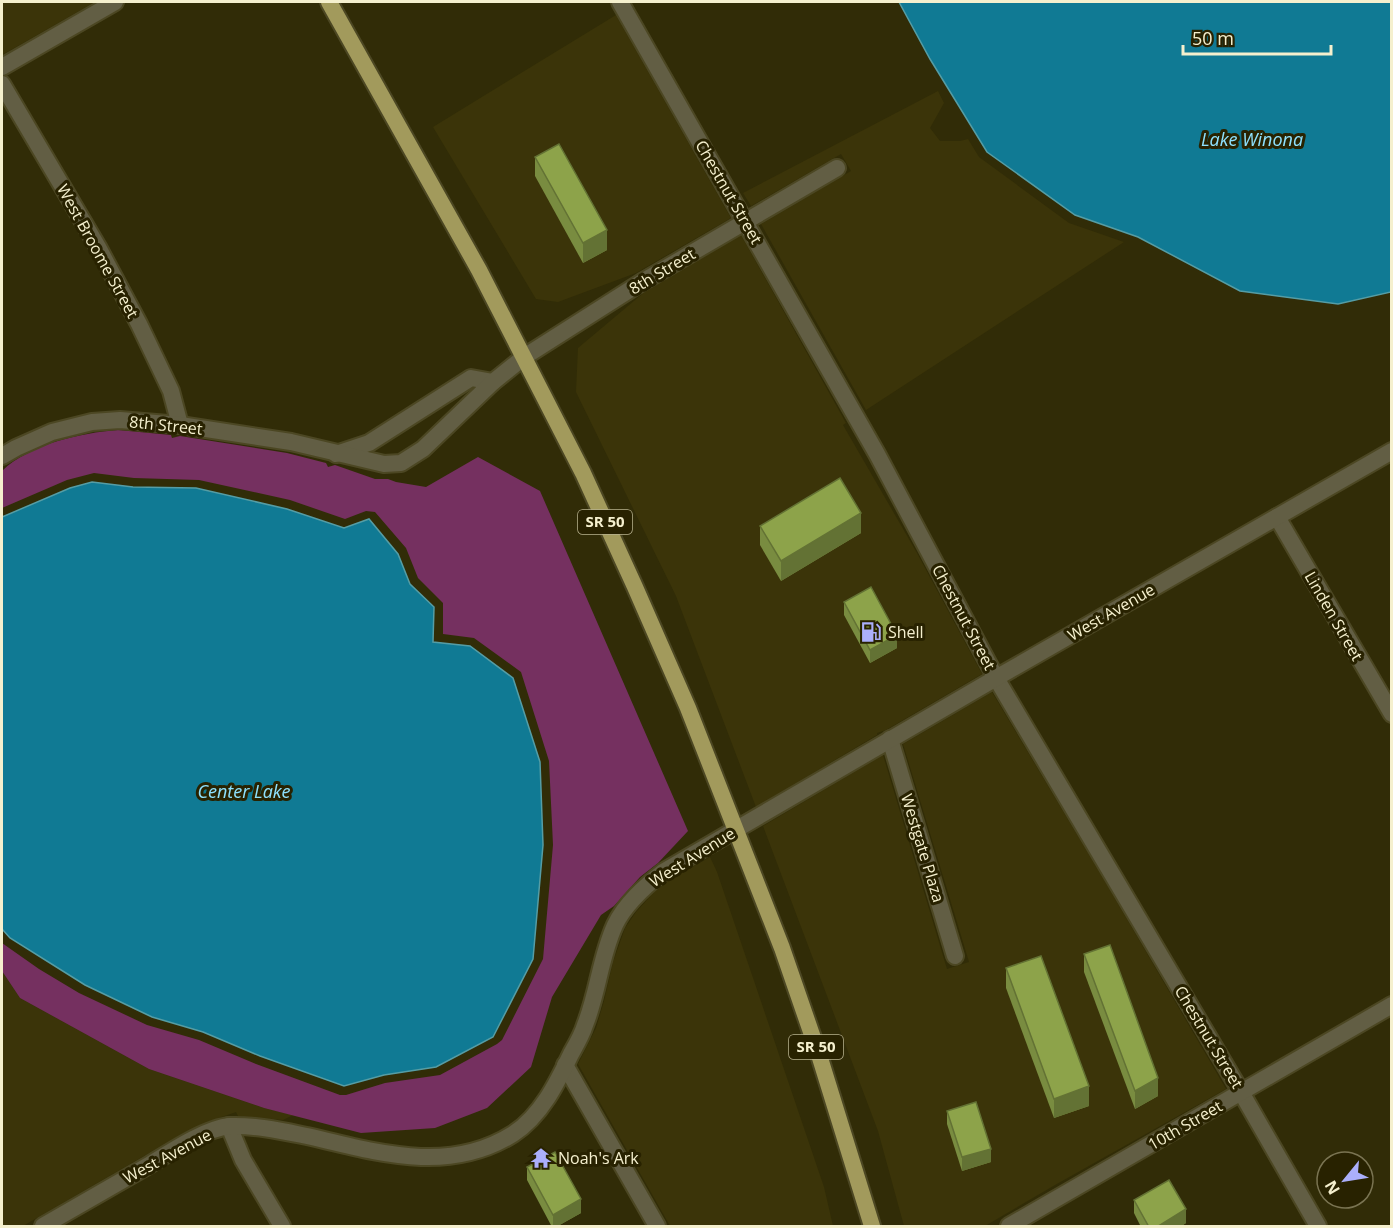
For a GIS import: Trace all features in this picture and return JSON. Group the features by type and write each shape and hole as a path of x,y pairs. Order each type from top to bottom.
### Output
{"highway":[{"name":"SR 50","path":"329,2 466,246 583,473 635,586 688,708 782,948 851,1156 872,1227"}],"street":[{"path":"2,67 115,2"},
{"name":"Chestnut Street","path":"620,2 877,454 996,678 1241,1092 1318,1227"},
{"name":"West Broome Street","path":"2,84 98,247 139,324 171,391 180,425"},
{"name":"8th Street","path":"2,456 52,432 92,422 120,420 180,425 291,442 384,464 401,463 423,449 493,382 524,357 642,282 837,168"},
{"path":"336,454 369,443 471,378 493,382"},
{"name":"West Avenue","path":"43,1227 187,1142 229,1126 288,1132 386,1154 426,1158 453,1157 498,1143 516,1132 536,1114 547,1098 585,1027 602,960 615,924 627,906 663,872 1392,451"},
{"name":"Linden Street","path":"1277,517 1392,714"},
{"name":"Westgate Plaza","path":"890,739 955,956"},
{"name":"10th Street","path":"1009,1227 1392,1005"},
{"path":"565,1065 657,1227"},
{"path":"229,1126 243,1160 282,1227"}],"shaded area":[{"path":"2,2 95,2 2,55"},
{"path":"616,15 731,218 636,273 558,302 536,299 433,127"},
{"path":"938,91 944,103 930,128 940,141 968,139 979,157 1069,223 1124,242 866,410 761,224 851,171 841,154 751,206 743,193"},
{"path":"741,235 846,423 843,425 917,553 982,674 877,733 756,807 676,596 576,392 578,348 647,290"},
{"path":"118,430 171,435 172,438 180,436 287,453 326,463 328,467 335,465 375,479 388,479 426,487 478,457 540,491 688,831 658,863 640,877 614,906 601,915 552,997 531,1067 487,1108 435,1128 361,1133 264,1108 149,1069 20,998 2,971 2,943 79,993 147,1025 199,1040 256,1064 340,1095 346,1095 385,1083 440,1075 497,1044 502,1040 543,959 553,845 549,761 521,672 474,638 443,634 443,603 418,578 406,548 375,512 366,511 345,519 290,500 199,480 134,478 94,473 67,480 2,508 2,471 13,462 41,447 72,437"},
{"path":"992,692 1226,1089 985,1226 904,1226 878,1131 763,826 883,755 947,969 969,962 903,744"},
{"path":"710,857 824,1187 833,1226 670,1226 578,1064 596,1028 613,962 625,928 654,892 669,880"},
{"path":"2,971 20,998 149,1069 264,1108 293,1115 283,1120 238,1116 236,1112 210,1121 182,1134 23,1226 2,1226"}],"water":[{"name":"Lake Winona","path":"899,2 1391,2 1391,292 1338,304 1240,291 1138,237 1075,215 987,152 930,59"},
{"name":"Center Lake","path":"92,482 133,487 196,488 287,509 344,528 369,519 398,554 410,584 434,607 433,642 470,646 513,678 540,762 543,845 533,959 493,1037 436,1067 384,1075 344,1086 260,1056 203,1032 152,1017 85,985 10,938 2,929 2,517 70,488"}],"building":[{"path":"559,144 607,230 583,243 535,157"},
{"path":"840,478 861,513 781,561 760,526"},
{"name":"Shell","path":"871,587 897,635 870,650 844,602"},
{"path":"1110,945 1158,1078 1135,1091 1084,954"},
{"path":"1041,956 1089,1086 1054,1099 1006,968"},
{"path":"976,1102 991,1149 962,1157 947,1111"},
{"path":"555,1152 581,1199 553,1215 527,1167"},
{"path":"1169,1180 1186,1209 1157,1227 1149,1227 1134,1200"}],"place":[{"name":"Shell","path":"871,632"},
{"name":"Noah's Ark","path":"541,1158"}]}
